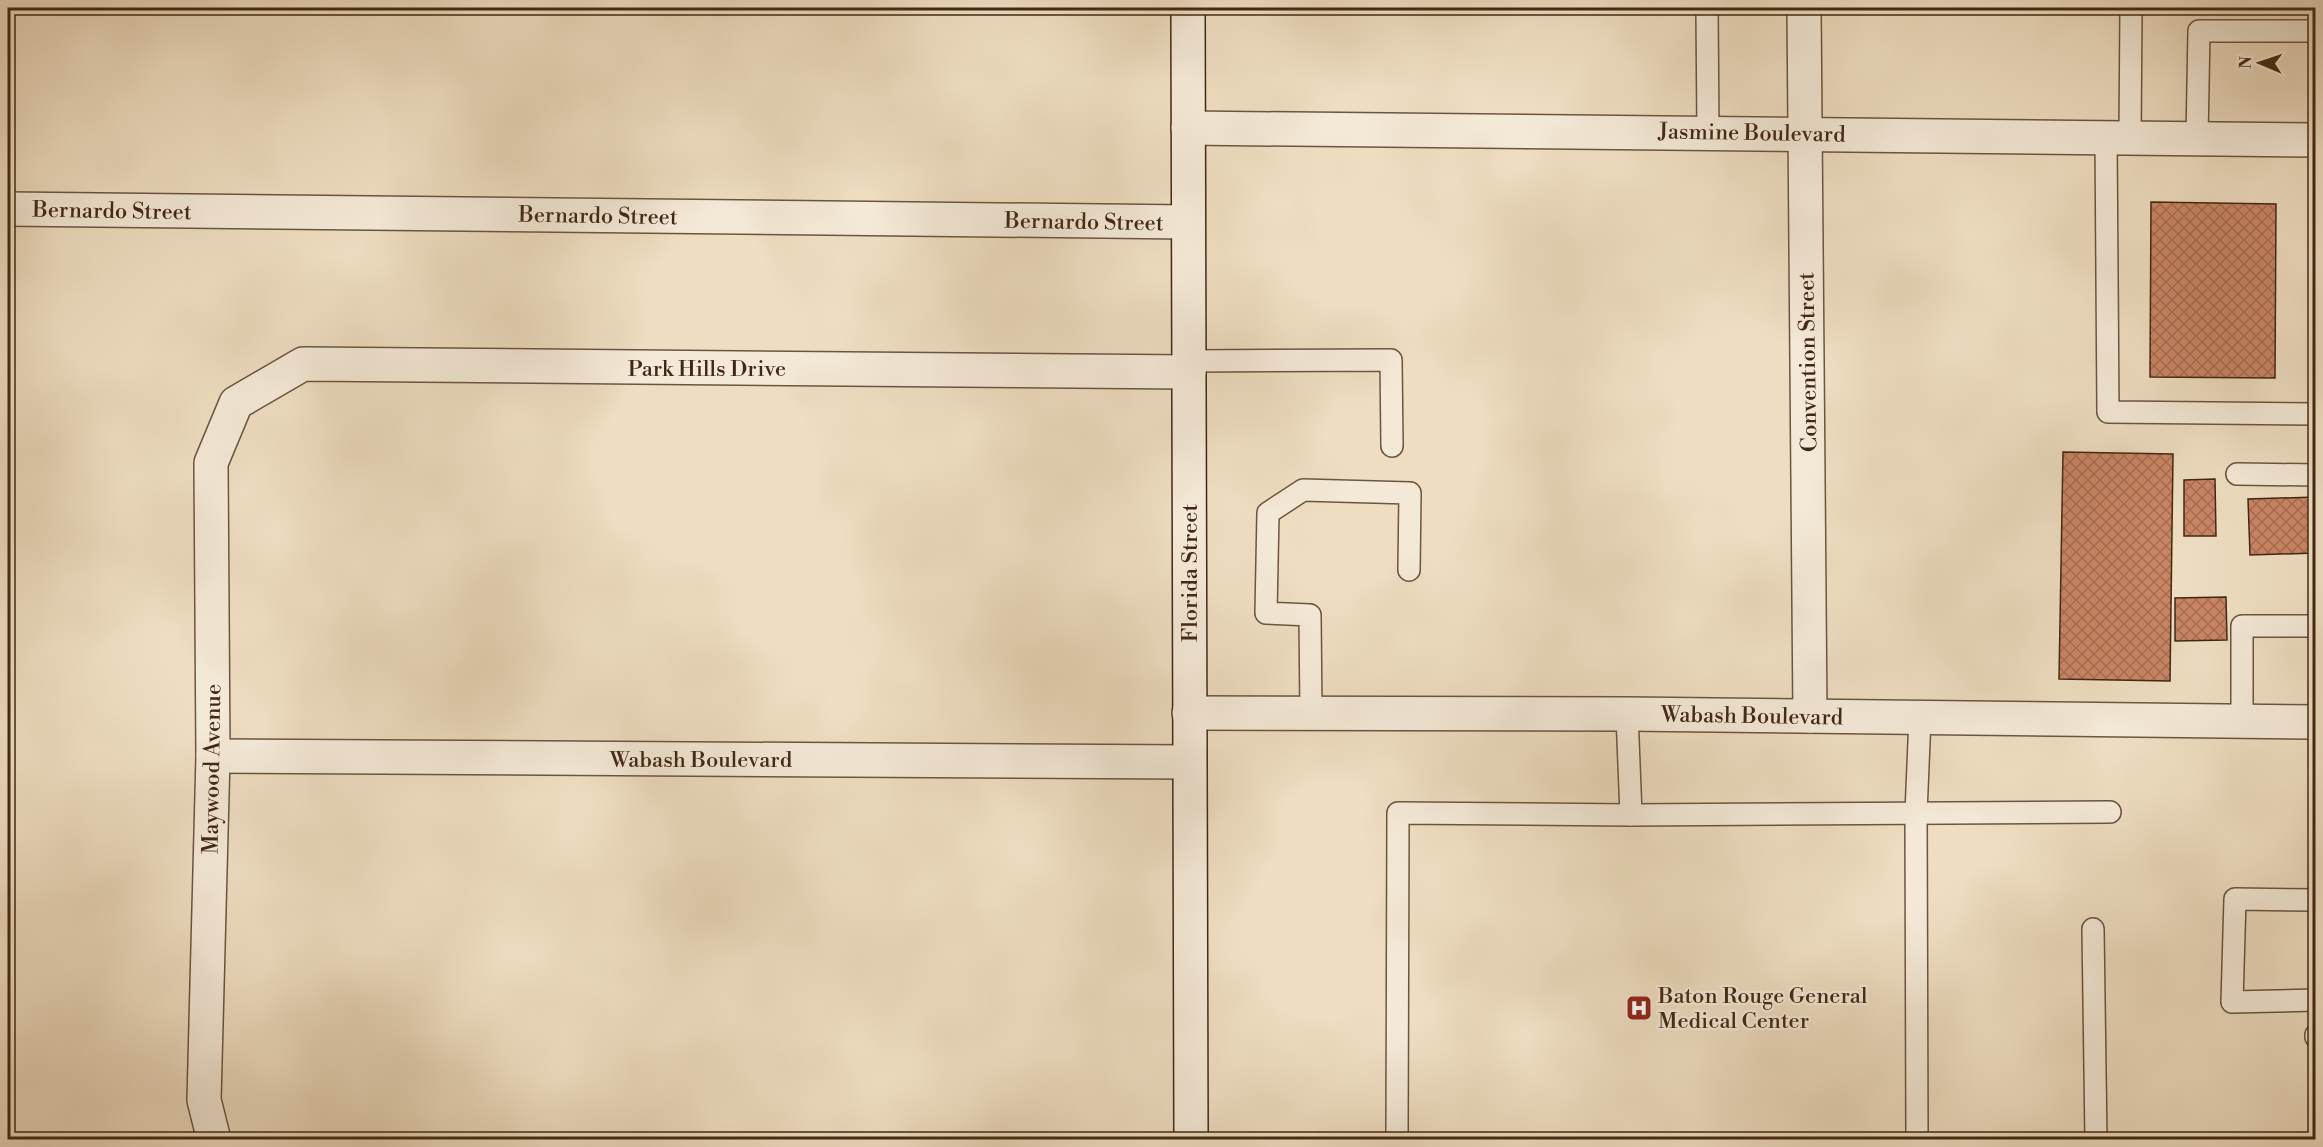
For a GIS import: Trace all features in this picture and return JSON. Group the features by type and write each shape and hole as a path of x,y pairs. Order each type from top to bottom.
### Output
{"street":[{"name":"Florida Street","path":"1188,8 1191,1140"},
{"name":"Convention Street","path":"1804,8 1810,716"},
{"name":"Jasmine Boulevard","path":"1188,128 2316,140"},
{"name":"Bernardo Street","path":"8,209 1188,222"},
{"name":"Park Hills Drive","path":"236,403 303,364 1189,367"},
{"name":"Maywood Avenue","path":"214,1140 204,1100 213,756 211,463 236,403"},
{"name":"Wabash Boulevard","path":"1189,713 1627,714 2316,722"},
{"name":"Wabash Boulevard","path":"213,756 1189,762"}],"lane":[{"path":"1707,8 1708,132"},
{"path":"2131,8 2118,137 2108,412 2316,414"},
{"path":"2197,138 2199,31 2316,31"},
{"path":"1189,367 1391,360 1392,446"},
{"path":"2237,474 2316,475"},
{"path":"1311,714 1310,615 1266,612 1268,513 1303,490 1410,493 1408,570"},
{"path":"2242,721 2242,626 2316,626"},
{"path":"1627,714 1631,815"},
{"path":"1917,1140 1916,813 1920,718"},
{"path":"1397,1140 1398,813 1631,815 2110,812"},
{"path":"2316,900 2235,899 2232,1002 2316,1000"},
{"path":"2093,930 2096,1140"}],"building":[{"path":"2151,202 2276,204 2275,378 2150,377"},
{"path":"2063,452 2173,454 2170,681 2059,679"},
{"path":"2215,479 2216,536 2184,536 2184,480"},
{"path":"2316,497 2316,553 2250,555 2248,499"},
{"path":"2226,597 2227,640 2175,641 2175,598"}],"place":[{"name":"Baton Rouge General Medical Center","path":"1639,1008"}]}
